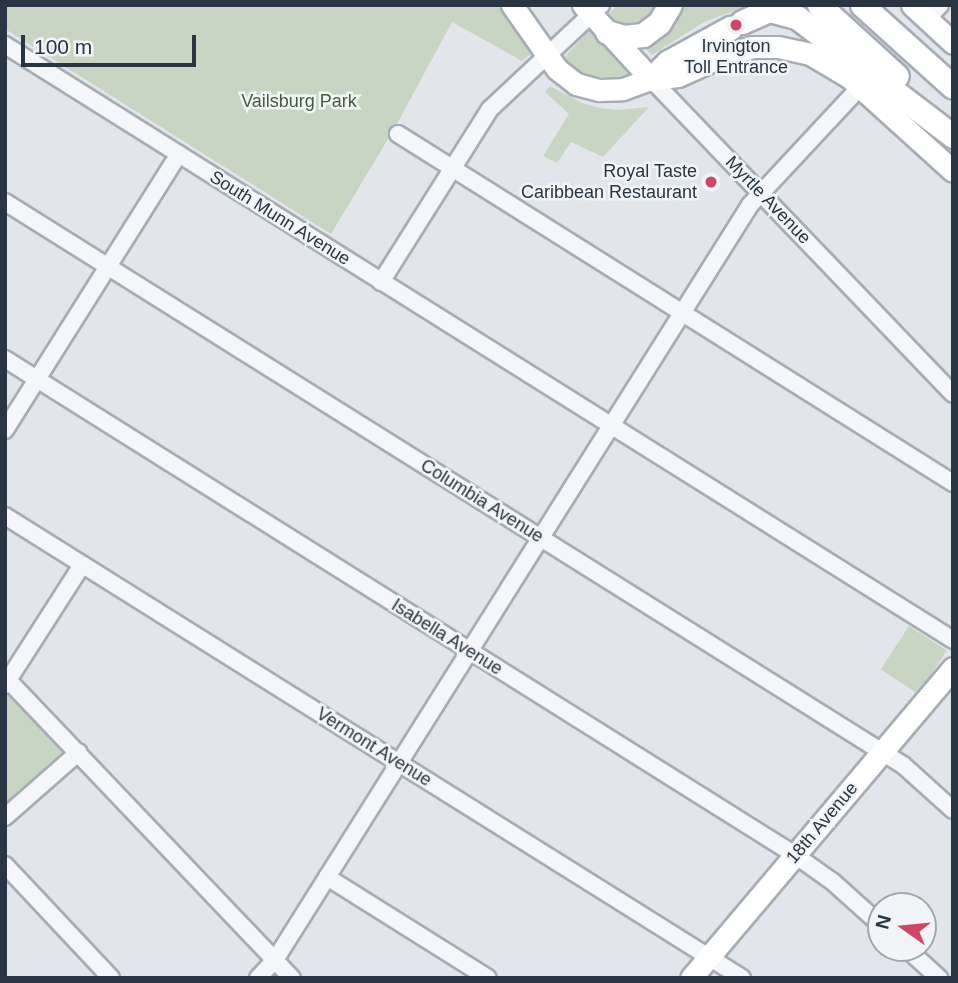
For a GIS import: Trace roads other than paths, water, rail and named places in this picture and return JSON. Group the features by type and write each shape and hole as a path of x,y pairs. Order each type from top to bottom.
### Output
{"highway":[{"path":"607,32 624,37 643,35 659,23 670,5"},
{"path":"819,5 953,126"},
{"path":"862,5 953,85"},
{"path":"878,5 953,85"},
{"path":"651,79 668,62 769,10 798,18 953,136"}],"main road":[{"path":"512,5 545,57 566,77 586,88 623,89 651,79 678,76 735,51 770,46 818,58 860,87 953,172"},
{"name":"Myrtle Avenue","path":"591,8 607,32 651,79"},
{"path":"926,10 953,43"},
{"name":"18th Avenue","path":"691,978 953,667"}],"street":[{"path":"381,282 490,109 545,57 591,8"},
{"name":"South Munn Avenue","path":"5,45 953,640"},
{"name":"Myrtle Avenue","path":"651,79 953,394"},
{"path":"258,978 275,960 562,502 761,192 860,87"},
{"path":"398,134 953,482"},
{"path":"5,430 179,154"},
{"name":"Columbia Avenue","path":"5,202 908,769 953,810"},
{"name":"Isabella Avenue","path":"5,359 795,855 834,882 867,912"},
{"name":"Vermont Avenue","path":"5,516 742,978"},
{"path":"82,565 7,682 79,752 292,978"},
{"path":"5,817 79,752"},
{"path":"5,865 111,978"},
{"path":"327,877 488,978"},
{"path":"921,962 939,978"}],"place":[{"name":"Irvington Toll Entrance","path":"736,25"},
{"name":"Royal Taste Caribbean Restaurant","path":"711,182"}],"park label":[{"name":"Vailsburg Park","path":"299,101"}]}
